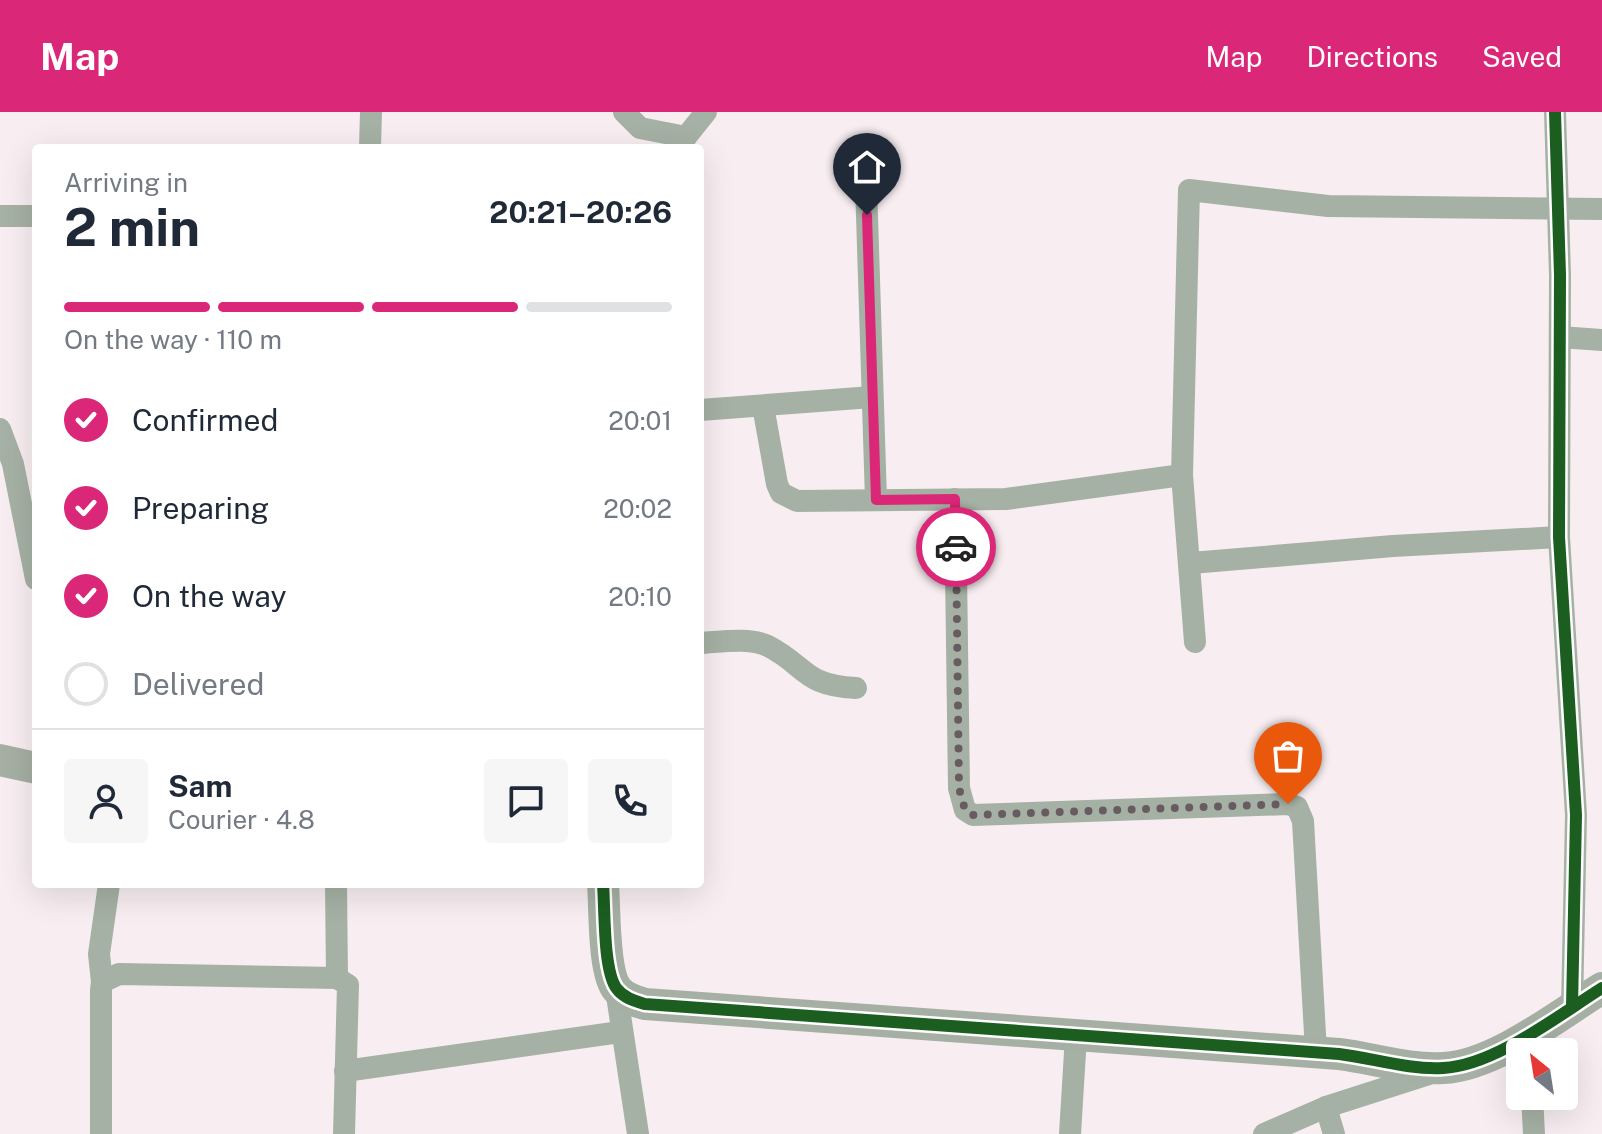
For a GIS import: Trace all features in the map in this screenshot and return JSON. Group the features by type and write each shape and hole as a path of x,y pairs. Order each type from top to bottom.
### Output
{"street":[{"path":"370,144 371,112"},
{"path":"624,112 640,128 681,142 706,112"},
{"path":"1555,112 1560,337 1559,537 1576,815 1572,1007"},
{"path":"866,184 876,500"},
{"path":"1195,642 1182,475 1189,190 1328,206 1602,209"},
{"path":"0,216 32,216"},
{"path":"1560,337 1602,340"},
{"path":"704,410 872,397"},
{"path":"763,406 777,484 787,498 797,501 1006,499 1182,475"},
{"path":"0,429 13,464 32,559"},
{"path":"955,499 959,788 965,810 973,815 1288,804 1297,807 1303,821 1316,1052"},
{"path":"1191,563 1393,546 1559,537"},
{"path":"704,643 754,642 767,645 808,677 856,688"},
{"path":"0,760 32,767"},
{"path":"101,1134 102,982 99,954 108,888"},
{"path":"336,888 337,978"},
{"path":"603,888 610,972 616,989 620,1032 638,1134"},
{"path":"102,982 119,974 337,978 348,985 350,1000 344,1134"},
{"path":"1535,1038 1572,1007 1602,988"},
{"path":"616,989 645,1004 1316,1052 1444,1068"},
{"path":"345,1071 620,1032"},
{"path":"1070,1134 1076,1036"},
{"path":"1264,1134 1326,1107 1506,1049"},
{"path":"1326,1107 1334,1134"},
{"path":"1533,1110 1534,1134"}],"cycle path":[{"path":"1555,112 1560,275 1559,537 1576,815 1572,1007"},
{"path":"603,888 607,955 612,981 623,995 645,1004 1339,1054 1404,1066 1443,1068 1463,1065 1504,1049 1602,988"}],"way so far":[{"path":"956,547 959,788 965,810 973,815 1288,804"}],"route":[{"path":"867,215 876,500 955,499 956,547"}]}
